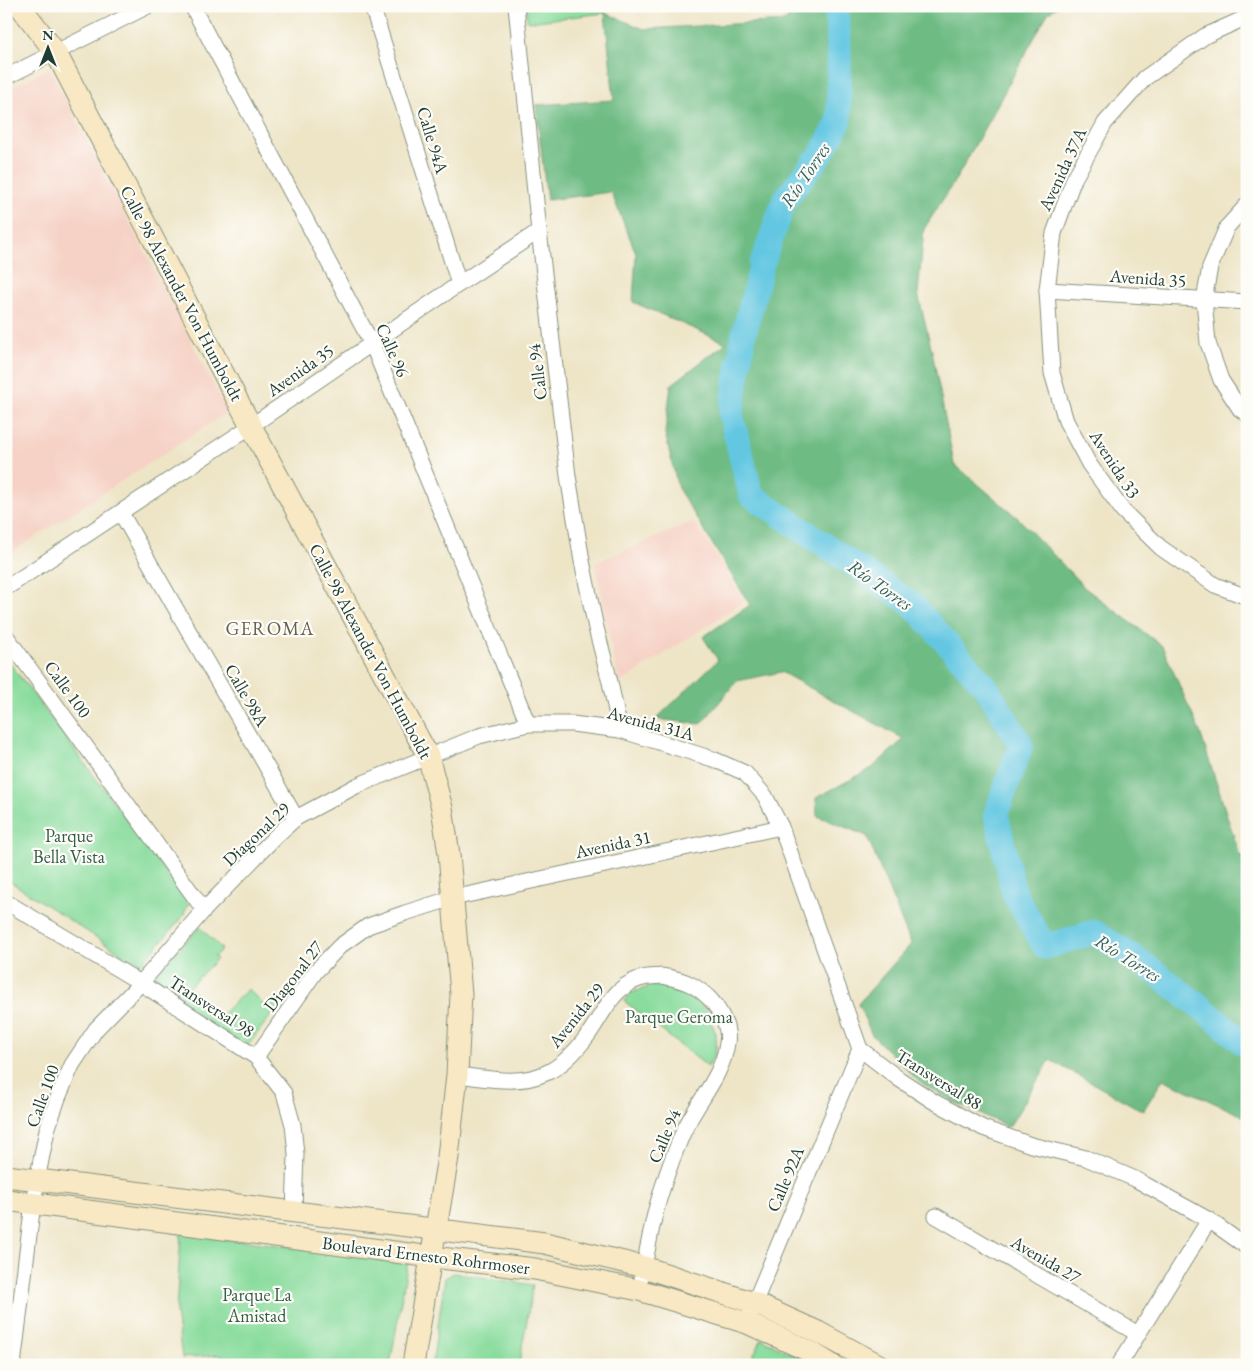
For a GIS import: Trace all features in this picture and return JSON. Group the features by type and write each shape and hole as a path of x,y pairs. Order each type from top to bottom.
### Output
{"main road":[{"name":"Calle 98 Alexander Von Humboldt","path":"20,6 56,53 251,426 428,756 442,808 449,854 461,994 457,1075 448,1157 413,1365"},
{"name":"Boulevard Ernesto Rohrmoser","path":"6,1176 545,1243 644,1267 754,1303 818,1332 879,1365"},
{"name":"Boulevard Ernesto Rohrmoser","path":"6,1200 535,1269 639,1290 747,1323 809,1351 832,1365"}],"street":[{"path":"6,77 148,6"},
{"name":"Calle 96","path":"192,6 372,344 528,724"},
{"name":"Calle 94A","path":"372,6 459,284"},
{"name":"Calle 94","path":"516,6 568,476 582,560 620,730"},
{"name":"Avenida 37A","path":"1047,290 1054,232 1074,179 1105,123 1145,78 1205,36 1247,17"},
{"path":"1247,205 1227,227 1210,267 1204,300 1208,343 1221,380 1240,408 1247,414"},
{"name":"Avenida 35","path":"6,588 540,231"},
{"name":"Avenida 35","path":"1047,290 1247,302"},
{"name":"Avenida 33","path":"1047,290 1052,373 1066,421 1089,464 1123,511 1161,548 1215,584 1247,597"},
{"name":"Calle 98A","path":"120,513 296,818"},
{"name":"Calle 100","path":"6,636 204,910"},
{"name":"Avenida 31A","path":"428,756 479,736 528,724 572,724 620,730 713,759 745,772 765,796 781,827"},
{"name":"Diagonal 29","path":"141,983 204,910 296,818 356,786 428,756"},
{"path":"781,827 860,1049"},
{"name":"Avenida 31","path":"453,898 781,827"},
{"name":"Diagonal 27","path":"256,1057 316,971 340,946 368,926 405,912 453,898"},
{"name":"Transversal 98","path":"8,907 141,983 256,1057 284,1093 293,1125 296,1154 294,1211"},
{"name":"Avenida 29","path":"457,1075 516,1080 532,1078 547,1072 566,1060 588,1035 605,1008 621,988 638,979 661,976 683,980 703,993 715,1005"},
{"name":"Calle 100","path":"11,1356 36,1180 47,1130 58,1098 72,1066 96,1030 141,983"},
{"name":"Calle 94","path":"639,1290 657,1206 678,1144 689,1121 716,1077 724,1059 728,1041 725,1022 715,1005"},
{"name":"Transversal 88","path":"860,1049 933,1101 983,1128 1031,1145 1086,1158 1135,1179 1208,1220 1247,1247"},
{"name":"Calle 92A","path":"747,1323 860,1049"},
{"name":"Avenida 27","path":"936,1216 1138,1334"},
{"path":"1119,1365 1208,1220"}],"shaded area":[{"path":"49,68 228,412 6,556 6,91"},
{"path":"694,521 744,601 619,684 595,563"}],"green space":[{"path":"525,6 604,6 605,13 528,22"},
{"path":"791,6 1058,6 1048,13 959,174 924,229 918,294 932,351 954,464 1019,519 1085,588 1162,646 1200,732 1240,856 1247,856 1247,1118 1163,1079 1143,1111 1050,1060 1009,1127 958,1104 919,1082 872,1035 858,1004 911,944 867,836 817,816 816,798 872,768 904,739 781,672 737,681 701,724 656,719 718,660 703,637 750,605 678,488 665,433 671,385 726,343 633,302 636,253 611,192 547,200 536,105 614,100 605,13 644,29 787,21"},
{"name":"Parque Bella Vista","path":"6,658 189,903 182,918 142,963 125,956 6,879"},
{"path":"200,927 222,949 214,957 217,959 189,987 219,1017 248,989 267,1008 276,1000 280,1004 246,1048 148,982"},
{"name":"Parque Geroma","path":"651,986 672,988 685,992 705,1008 716,1037 715,1053 708,1067 624,1001 631,993"},
{"name":"Parque La Amistad","path":"181,1233 408,1261 390,1365 243,1365 219,1355 182,1358 176,1312"},
{"path":"454,1273 533,1285 519,1365 432,1365 445,1278"},
{"path":"762,1339 815,1365 748,1365"}],"waterway":[{"name":"Río Torres","path":"836,6 839,41 839,122 821,154 785,199 762,264 744,333 731,415 751,495 913,605 986,687 1021,745 996,814 1014,893 1045,947 1094,932 1140,961 1203,1009 1247,1046"}],"district":[{"name":"GEROMA","path":"270,628"}]}
